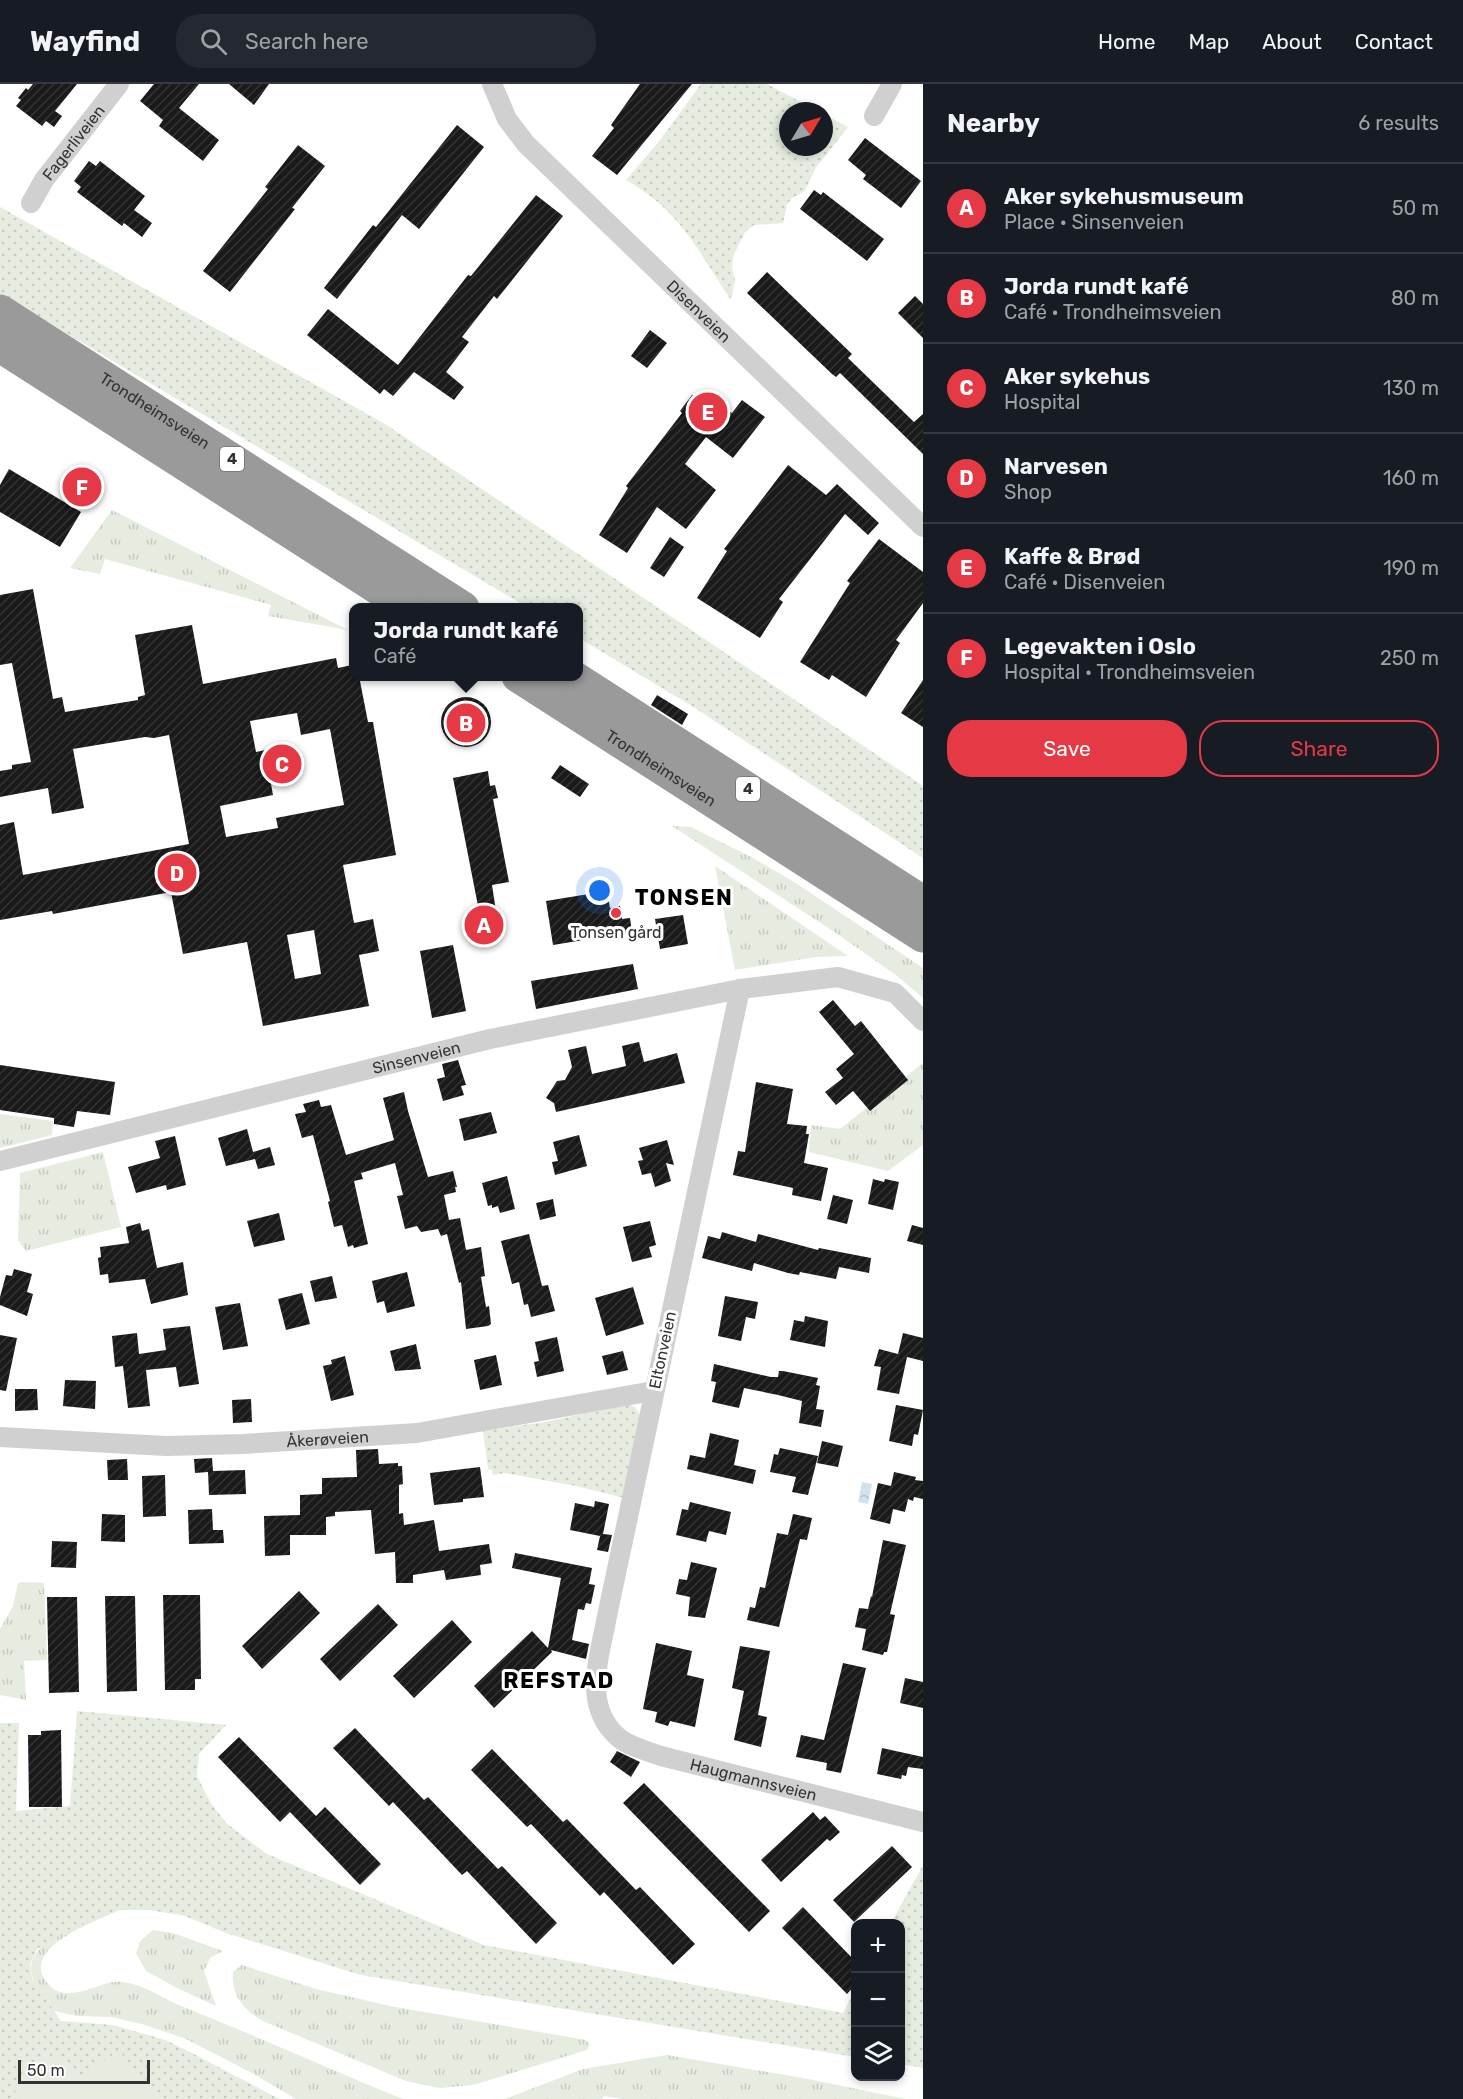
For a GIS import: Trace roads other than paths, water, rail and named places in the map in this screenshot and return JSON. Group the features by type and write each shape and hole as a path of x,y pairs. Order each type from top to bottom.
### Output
{"highway":[{"name":"Trondheimsveien","path":"0,311 456,603"},
{"name":"Trondheimsveien","path":"0,346 401,603"},
{"name":"Trondheimsveien","path":"526,681 923,936"},
{"name":"Trondheimsveien","path":"580,681 923,902"}],"street":[{"name":"Fagerliveien","path":"31,203 44,180 119,84"},
{"name":"Disenveien","path":"492,84 503,111 526,144 923,527"},
{"path":"874,116 892,84"},
{"name":"Sinsenveien","path":"0,1161 490,1039 740,989 838,977 895,993 923,1021"},
{"name":"Eltonveien","path":"599,1712 595,1691 596,1677 653,1391 740,989"},
{"name":"Åkerøveien","path":"0,1437 166,1446 243,1444 417,1433 653,1391"},
{"name":"Haugmannsveien","path":"599,1712 618,1737 629,1744 661,1756 923,1822"}],"water":[{"path":"862,1482 872,1484 868,1504 858,1502"}],"place":[{"name":"Kaffe & Brød","path":"708,412"},
{"name":"Legevakten i Oslo","path":"82,487"},
{"name":"Jorda rundt kafé","path":"466,723"},
{"name":"Aker sykehus","path":"282,764"},
{"name":"Narvesen","path":"177,873"},
{"name":"Tonsen gård","path":"616,913"},
{"name":"Aker sykehusmuseum","path":"484,925"}],"district":[{"name":"TONSEN","path":"684,897"},
{"name":"REFSTAD","path":"559,1680"}]}
